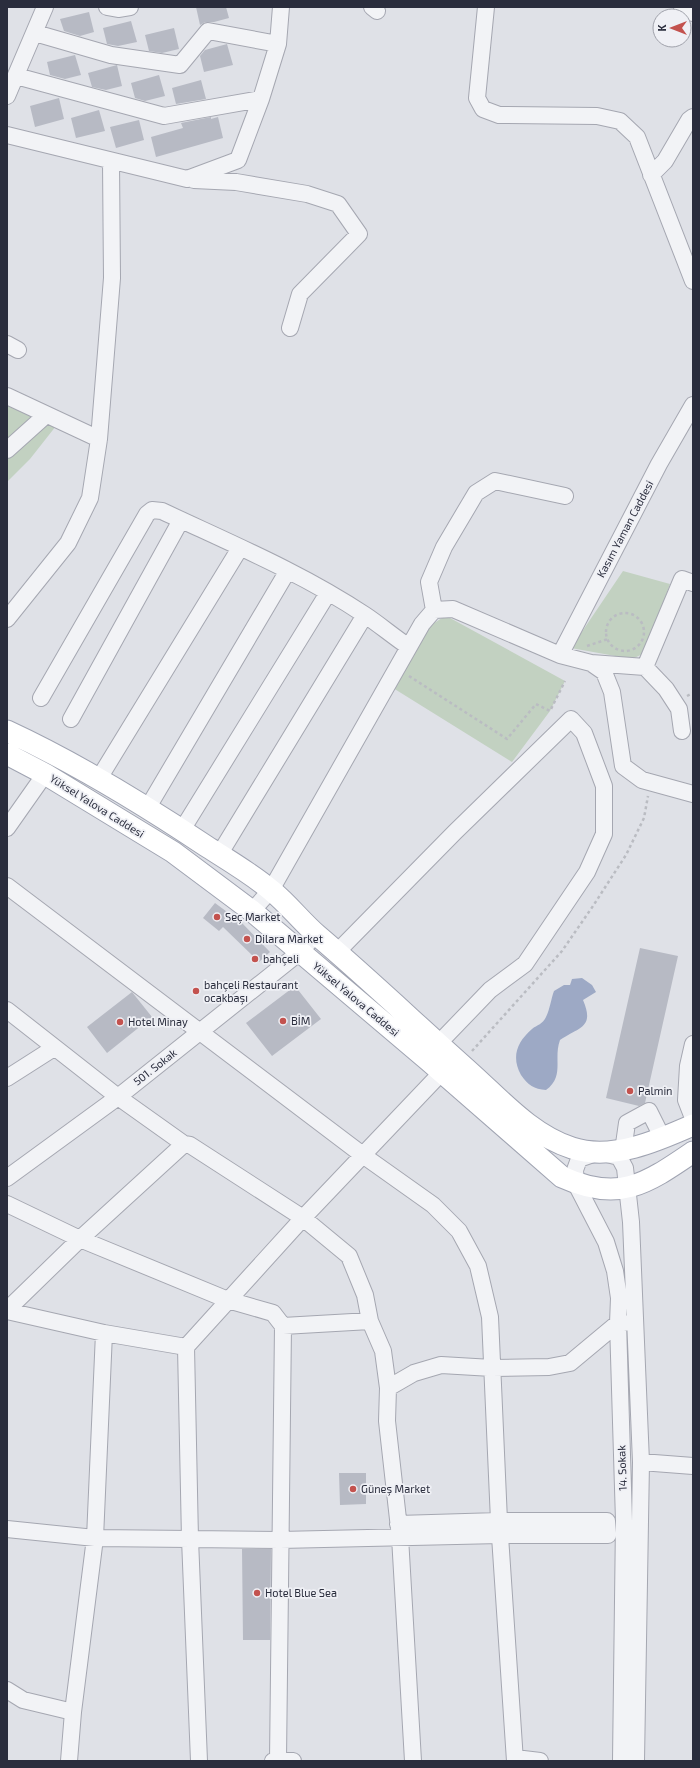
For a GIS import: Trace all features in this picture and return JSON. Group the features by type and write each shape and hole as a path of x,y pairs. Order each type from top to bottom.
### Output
{"main road":[{"name":"Yüksel Yalova Caddesi","path":"7,731 38,746 182,830 271,890 316,934 338,951 438,1044 536,1131 573,1149 599,1152 623,1151 693,1125"},
{"name":"Yüksel Yalova Caddesi","path":"7,754 45,774 172,852 252,911 442,1072 562,1177 576,1184 597,1189 624,1189"},
{"path":"624,1189 664,1172 693,1152"}],"street":[{"path":"7,96 45,7"},
{"path":"107,7 118,10 130,7"},
{"path":"187,179 238,160 261,99 278,44 281,7"},
{"path":"486,7 477,98 483,109 498,115 597,116 620,121 637,136 693,281"},
{"path":"682,7 693,14"},
{"path":"35,33 111,56 180,64 208,31 278,44"},
{"path":"16,76 164,116 261,99"},
{"path":"651,175 665,161 689,120 693,117"},
{"path":"7,135 111,162 187,179 236,182 307,194 338,204 359,234 300,294 290,328"},
{"path":"7,619 68,543 90,498 99,439 112,278 111,162"},
{"path":"7,396 99,439"},
{"name":"Kasım Yaman Caddesi","path":"560,655 659,464 693,405"},
{"path":"7,450 46,415"},
{"path":"434,610 429,582 444,547 476,493 495,481 565,496"},
{"path":"41,698 147,514 152,510 162,511 287,572 364,615 409,647"},
{"path":"71,719 181,520"},
{"path":"98,780 240,548"},
{"path":"147,809 287,572"},
{"path":"645,667 682,579 693,583"},
{"path":"182,830 328,594"},
{"path":"252,911 271,890 422,624 434,610 453,609 560,655 591,663 645,667 666,689 679,709 682,731"},
{"path":"219,855 364,615"},
{"path":"591,663 604,672 612,692 623,766 642,780 693,794"},
{"path":"338,951 455,832 571,719 584,733 604,786 604,834 587,872 525,964 490,990 438,1044"},
{"path":"7,828 45,774"},
{"path":"7,886 201,1031 364,1156 433,1205 459,1231 478,1266 490,1317 500,1528 515,1760 540,1761"},
{"name":"501. Sokak","path":"7,1178 118,1097 300,952 316,934"},
{"path":"7,1010 118,1097 184,1144 190,1145 303,1218 349,1256 365,1295 370,1321 383,1351 388,1388 387,1421 399,1530 410,1761"},
{"path":"693,1044 688,1066 686,1100 693,1118"},
{"path":"7,1078 54,1048"},
{"path":"199,1761 190,1540 186,1347 303,1218 364,1156 442,1072"},
{"path":"623,1151 627,1123 649,1111 662,1137"},
{"path":"7,1311 80,1240 184,1144"},
{"path":"576,1184 575,1170 579,1159 599,1152 619,1158 625,1168 624,1189"},
{"path":"631,1222 640,1195 664,1172"},
{"name":"14. Sokak","path":"576,1184 588,1204 609,1249 615,1271 619,1298 618,1323 624,1521 621,1761"},
{"name":"14. Sokak","path":"624,1189 631,1222 641,1462 636,1761"},
{"path":"7,1204 80,1240 228,1300 273,1313 282,1326 280,1540 281,1761"},
{"path":"7,1311 104,1332 186,1347"},
{"path":"282,1326 370,1321"},
{"path":"388,1388 414,1373 441,1365 492,1368 549,1367 570,1363 618,1323 636,1323"},
{"path":"69,1761 73,1712 95,1538 104,1332"},
{"path":"641,1462 693,1466"},
{"path":"7,1529 95,1538 280,1540 399,1530 500,1528 607,1521 608,1535 500,1528"},
{"path":"7,1690 23,1700 73,1712"}],"path":[{"path":"620,614 632,614 644,627 643,640 634,649 622,651 611,644 607,633 607,627 614,617 620,614"},
{"path":"412,678 507,739 536,704 550,711 565,681"},
{"path":"461,1064 562,951 593,906 626,855 644,818 651,782"}],"green space":[{"path":"7,401 56,426 30,459 7,482"},
{"path":"623,571 670,584 645,653 632,659 571,648"},
{"path":"442,618 450,618 565,681 550,711 512,762 393,688 428,627"}],"water":[{"path":"582,978 592,985 596,992 583,1000 587,1016 586,1022 579,1029 560,1040 558,1047 558,1067 555,1079 552,1085 546,1090 538,1089 529,1084 521,1075 516,1062 517,1050 527,1034 545,1019 549,1011 554,991 564,985 570,985 572,979"}],"building":[{"path":"196,7 226,7 229,18 214,22 205,22 200,25"},
{"path":"89,12 94,32 80,36 64,31 60,19"},
{"path":"131,21 137,42 118,46 107,44 103,28"},
{"path":"174,28 179,49 162,53 149,51 145,35"},
{"path":"227,44 233,65 204,72 200,56 205,50"},
{"path":"75,55 81,75 65,79 50,75 47,62"},
{"path":"117,65 122,86 106,90 92,87 88,73"},
{"path":"159,75 165,96 145,101 135,98 131,83"},
{"path":"201,80 206,99 176,104 172,88"},
{"path":"59,98 64,119 35,127 30,106"},
{"path":"99,110 105,131 76,138 71,118"},
{"path":"211,117 211,119 218,117 223,138 156,157 151,137 183,128 181,123"},
{"path":"139,120 144,140 116,148 110,127"},
{"path":"215,903 242,923 270,952 259,962 223,927 219,931 203,918"},
{"path":"640,948 678,956 645,1103 639,1106 606,1098"},
{"path":"295,986 321,1019 272,1056 246,1023"},
{"name":"Hotel Minay","path":"132,992 152,1017 107,1053 87,1027"},
{"name":"Güneş Market","path":"339,1473 366,1473 366,1504 340,1505"},
{"name":"Hotel Blue Sea","path":"242,1549 271,1549 270,1640 243,1640"}],"place":[{"name":"Seç Market","path":"217,917"},
{"name":"Dilara Market","path":"247,939"},
{"name":"bahçeli","path":"255,959"},
{"name":"bahçeli Restaurant ocakbaşı","path":"196,991"},
{"name":"BİM","path":"283,1021"},
{"name":"Hotel Minay","path":"120,1022"},
{"name":"Palmin","path":"630,1091"},
{"name":"Güneş Market","path":"353,1489"},
{"name":"Hotel Blue Sea","path":"257,1593"}]}
